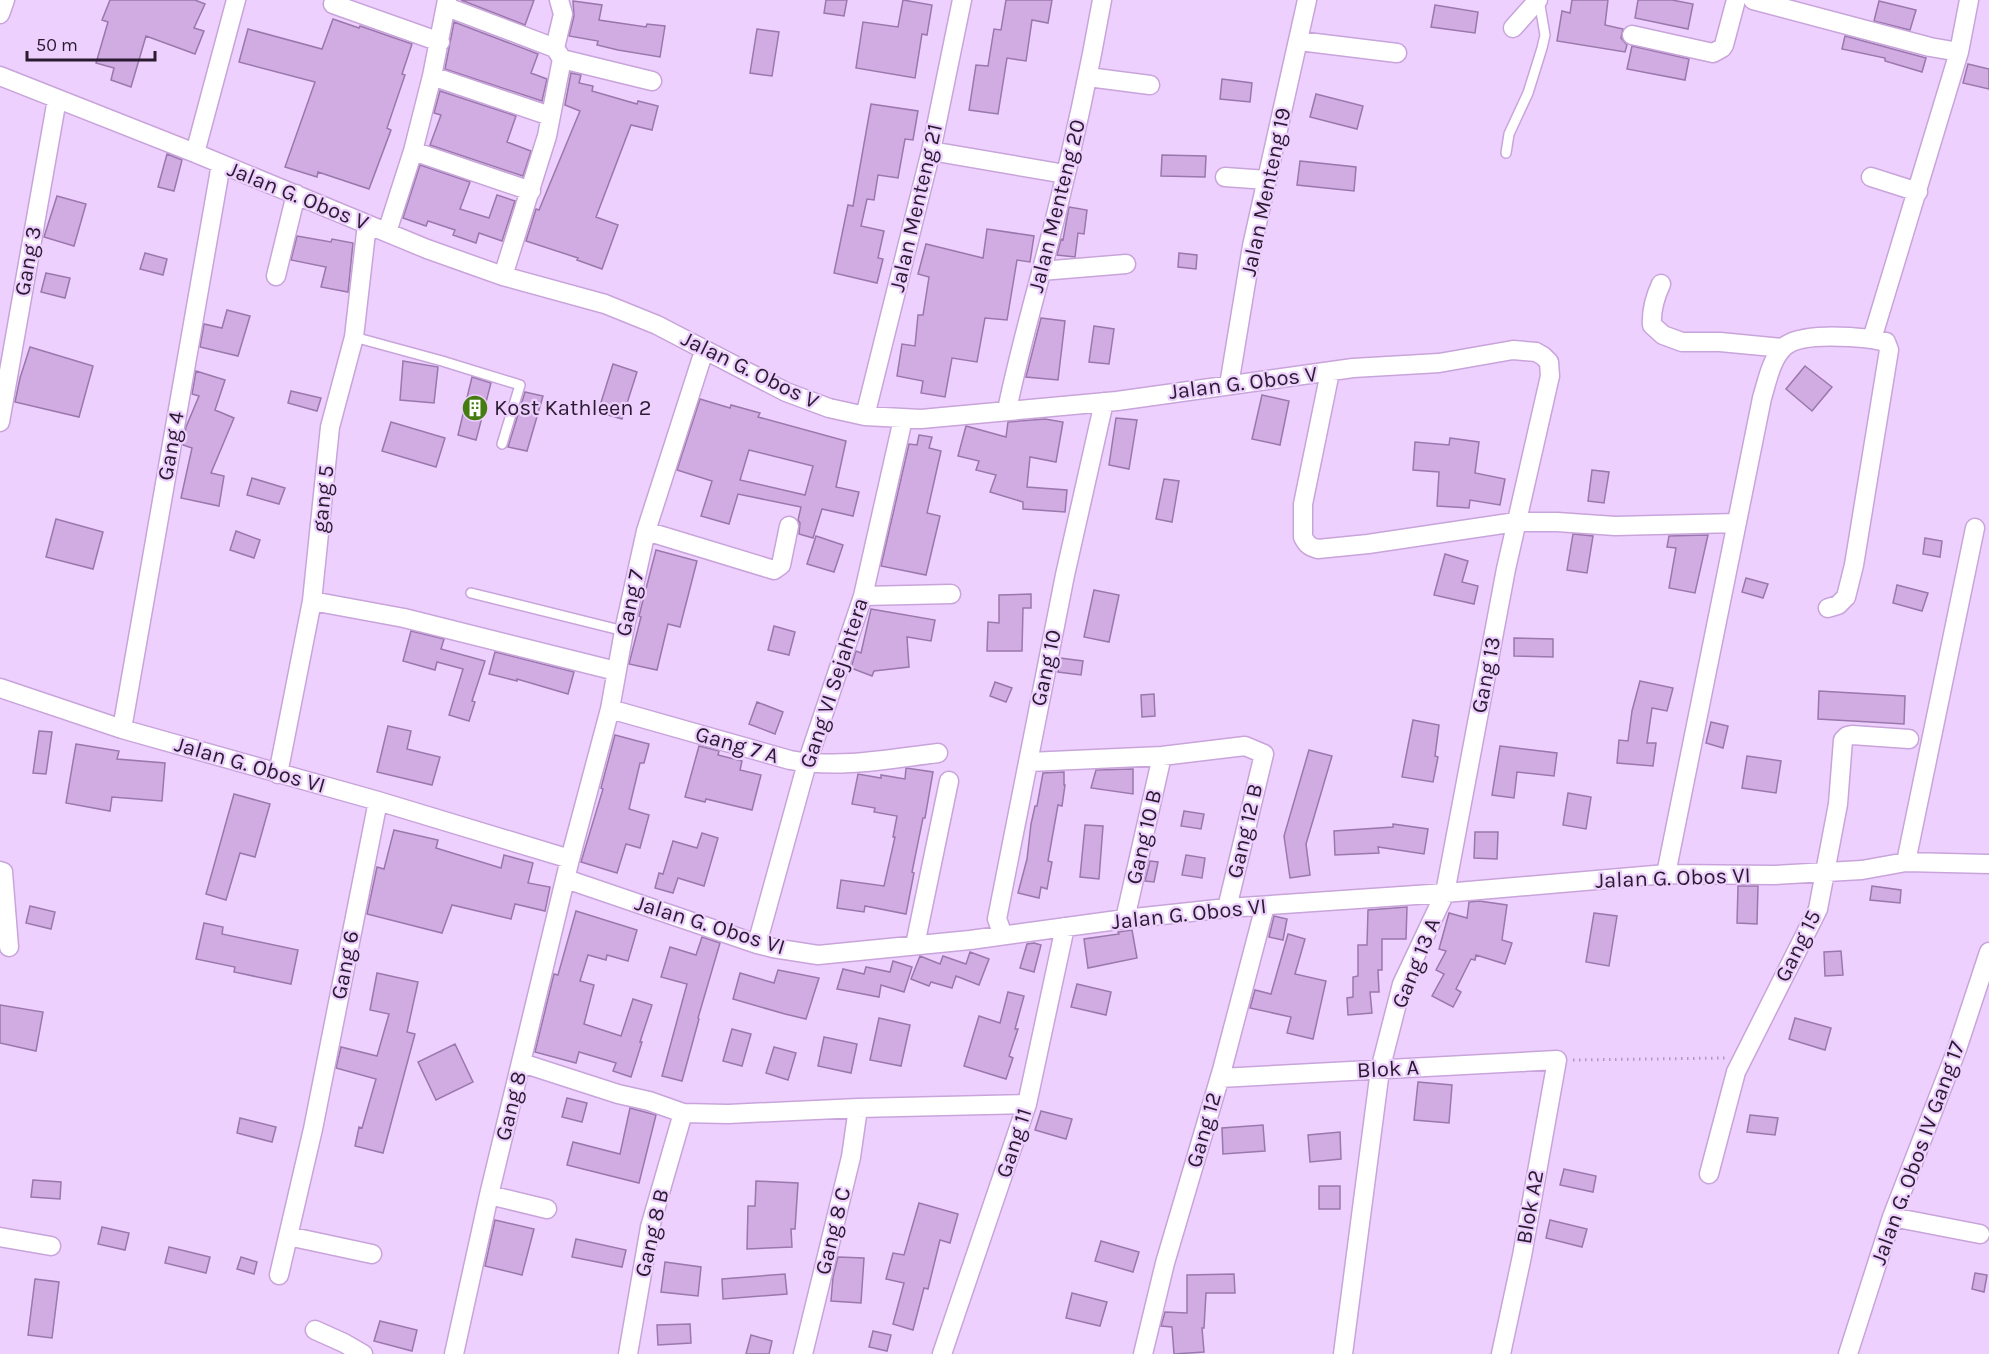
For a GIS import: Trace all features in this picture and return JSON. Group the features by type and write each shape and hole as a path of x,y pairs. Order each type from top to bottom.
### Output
{"street":[{"path":"0,14 5,0"},
{"path":"195,153 236,0"},
{"path":"503,276 547,136 563,14 559,0"},
{"name":"Jalan Menteng 21","path":"865,416 931,151 962,0"},
{"name":"Jalan Menteng 20","path":"1007,410 1019,352 1088,77 1102,0"},
{"name":"Jalan Menteng 19","path":"1230,385 1252,246 1307,0"},
{"path":"1513,28 1538,0"},
{"path":"1632,34 1713,53 1724,45 1736,0"},
{"path":"1753,0 1929,47 1959,52"},
{"path":"1872,339 1959,52 1969,0"},
{"path":"387,232 413,152 440,42 447,3 559,54 652,81"},
{"path":"333,4 440,42"},
{"path":"1299,41 1397,53"},
{"name":"Jalan G. Obos V","path":"0,76 387,232 503,276 605,304 657,325 786,392 829,408 865,416 903,419 1104,402 1353,368 1439,363 1513,350 1536,352 1550,362 1551,367 1532,459"},
{"path":"432,76 550,116"},
{"path":"1088,77 1150,85"},
{"name":"Gang 3","path":"0,422 57,99"},
{"path":"931,151 1065,174"},
{"path":"413,152 531,191"},
{"name":"Gang 4","path":"122,729 221,164"},
{"path":"1225,177 1267,180"},
{"path":"1871,177 1918,192"},
{"path":"276,276 296,194"},
{"name":"gang 5","path":"278,774 312,601 330,427 354,337 367,224"},
{"path":"1041,271 1126,264"},
{"path":"1660,284 1655,297 1652,326 1663,335 1682,342 1720,342 1783,348"},
{"path":"1666,874 1762,398 1775,361 1788,344 1805,338 1872,339 1886,342 1889,350 1874,453 1854,565 1845,597 1838,605 1828,608"},
{"name":"Gang 7","path":"570,859 610,709 646,531 704,351"},
{"path":"1330,372 1304,504 1302,531 1309,546 1318,549 1368,544 1516,522 1616,526 1737,522"},
{"name":"Gang 10","path":"1003,935 997,919 1065,575 1104,402"},
{"name":"Gang VI Sejahtera","path":"757,944 807,763 863,596 903,419"},
{"name":"Gang 13","path":"1445,893 1516,522 1532,459"},
{"path":"646,531 774,570 781,565 789,526"},
{"path":"1906,861 1975,528"},
{"path":"863,596 951,594"},
{"path":"312,601 404,618 616,671"},
{"name":"Jalan G. Obos VI","path":"0,688 122,729 378,801 570,859"},
{"name":"Gang 7 A","path":"610,709 807,763 846,765 938,753"},
{"name":"Gang 15","path":"1709,1174 1736,1072 1818,909 1838,804 1844,738 1852,735 1910,739"},
{"name":"Gang 12 B","path":"1162,756 1245,746 1264,754 1227,908"},
{"path":"1029,762 1162,756"},
{"name":"Gang 10 B","path":"1125,919 1162,756"},
{"path":"915,945 949,781"},
{"name":"Gang 6","path":"279,1275 313,1129 378,801"},
{"name":"Gang 8","path":"454,1354 489,1195 570,859"},
{"name":"Jalan G. Obos VI","path":"566,879 757,944 818,955 1227,908 1445,893 1666,874 1775,875 1862,870 1906,861 1989,864"},
{"path":"0,871 3,872 9,947"},
{"name":"Gang 13 A","path":"1344,1354 1380,1070 1402,984 1445,893"},
{"name":"Gang 12","path":"1143,1354 1165,1263 1220,1078 1264,906"},
{"name":"Gang 11","path":"942,1354 1027,1104 1065,927"},
{"name":"Jalan G. Obos IV Gang 17","path":"1848,1354 1892,1217 1957,1049 1989,952"},
{"name":"Blok A","path":"1220,1078 1557,1060"},
{"name":"Blok A2","path":"1501,1354 1522,1256 1557,1060"},
{"path":"522,1063 683,1113 728,1114 1027,1104"},
{"name":"Gang 8 C","path":"803,1354 851,1157 858,1108"},
{"name":"Gang 8 B","path":"628,1354 650,1227 683,1113"},
{"path":"489,1195 547,1209"},
{"path":"1892,1217 1980,1234"},
{"path":"288,1236 372,1254"},
{"path":"0,1237 51,1246"},
{"path":"315,1330 363,1354"}],"lane":[{"path":"1506,153 1509,134 1528,93 1545,35 1538,0"},
{"path":"354,337 520,385 502,444"},
{"path":"471,593 624,631"}],"path":[{"path":"1557,1060 1743,1057"}],"building":[{"path":"110,0 195,0 205,4 194,28 204,31 195,54 146,36 131,87 111,80 114,68 96,63 108,22 102,20"},
{"path":"461,0 534,0 525,25"},
{"path":"826,0 847,0 844,16 824,13"},
{"path":"903,0 932,5 927,35 922,34 915,78 856,68 863,22 898,27"},
{"path":"1006,0 1052,0 1048,23 1032,20 1026,61 1007,58 998,114 969,110 976,65 988,66 994,29 1001,30"},
{"path":"1572,0 1608,0 1605,25 1623,29 1621,38 1627,45 1625,52 1557,41 1562,11 1570,13"},
{"path":"1638,0 1672,0 1693,4 1688,29 1635,18"},
{"path":"573,1 602,5 599,20 646,27 647,24 665,26 660,57 618,50 597,45 598,41 569,36 574,16"},
{"path":"1879,1 1916,10 1910,30 1874,21"},
{"path":"1435,5 1478,12 1475,33 1431,27"},
{"path":"333,19 412,44 402,74 405,75 387,128 391,130 369,189 318,172 317,177 285,167 315,82 239,62 248,29 322,49"},
{"path":"454,22 538,54 531,73 547,79 542,101 445,69"},
{"path":"757,29 779,32 772,76 750,73"},
{"path":"1845,36 1926,58 1922,72 1885,61 1885,58 1842,49"},
{"path":"1632,46 1689,59 1685,80 1627,69"},
{"path":"1968,64 1989,69 1989,89 1963,83"},
{"path":"571,73 581,75 579,83 593,86 592,91 637,104 638,101 658,106 652,130 631,125 596,217 618,225 602,269 577,260 578,258 526,241 536,209 539,210 580,111 565,105"},
{"path":"1222,79 1252,83 1250,102 1220,99"},
{"path":"440,91 516,116 507,142 531,151 523,176 430,145 441,115 434,113"},
{"path":"1316,94 1363,106 1357,129 1310,117"},
{"path":"871,104 918,111 913,140 905,139 898,178 878,175 874,200 867,199 861,226 884,231 878,258 883,259 877,283 834,273 848,205 853,206"},
{"path":"167,154 182,160 174,191 158,187"},
{"path":"1162,155 1206,156 1205,177 1161,176"},
{"path":"1300,161 1356,167 1354,191 1297,185"},
{"path":"420,165 470,182 460,209 489,218 497,195 515,201 502,241 479,233 476,243 453,235 455,230 428,221 426,226 403,218"},
{"path":"57,196 86,204 74,246 44,237"},
{"path":"1069,207 1087,210 1084,234 1078,233 1075,257 1057,255 1061,239 1063,240"},
{"path":"987,229 1034,236 1030,262 1017,260 1007,320 985,318 977,362 952,358 945,397 921,393 923,381 897,376 902,344 915,346 918,315 923,315 929,277 918,274 926,244 983,258"},
{"path":"297,236 353,243 348,292 321,287 326,267 291,260"},
{"path":"145,253 167,259 163,275 140,269"},
{"path":"1179,253 1197,255 1196,269 1178,267"},
{"path":"46,273 70,278 65,298 41,292"},
{"path":"227,310 250,316 238,356 200,347 204,324 222,328"},
{"path":"1041,318 1065,321 1058,380 1026,377"},
{"path":"1094,326 1114,329 1109,364 1089,362"},
{"path":"30,347 93,366 79,417 15,402"},
{"path":"403,361 438,367 434,403 400,400"},
{"path":"613,364 637,372 622,419 598,412"},
{"path":"1805,366 1832,387 1812,411 1786,389"},
{"path":"196,371 225,380 215,410 234,418 211,473 224,476 219,506 181,498 192,448 183,445 186,427 199,396 192,394"},
{"name":"Kost Kathleen 2","path":"472,377 491,383 476,440 458,435"},
{"path":"291,391 321,398 317,411 288,403"},
{"path":"525,392 543,396 527,451 508,447"},
{"path":"1262,395 1289,401 1280,445 1252,439"},
{"path":"700,399 730,408 731,405 760,413 758,417 846,441 836,487 859,492 853,516 822,509 813,538 799,534 798,520 801,507 738,494 729,524 701,516 712,481 677,470","holes":["749,450 813,466 805,495 740,480"]},
{"path":"1116,418 1137,420 1129,469 1109,465"},
{"path":"1045,419 1063,422 1056,462 1030,457 1027,487 1067,490 1065,512 1023,509 1023,502 990,492 996,475 976,470 979,461 958,456 966,426 1006,437 1008,422"},
{"path":"391,422 445,438 436,467 382,451"},
{"path":"919,435 932,437 929,448 941,451 927,513 940,516 926,575 881,566 909,444 917,445"},
{"path":"1450,438 1479,442 1475,473 1505,479 1500,505 1470,500 1469,508 1437,506 1439,472 1413,470 1415,442 1449,445"},
{"path":"1592,470 1609,472 1604,503 1588,501"},
{"path":"252,478 285,488 279,504 247,495"},
{"path":"1164,479 1179,481 1172,522 1156,519"},
{"path":"56,519 103,532 93,569 46,557"},
{"path":"236,531 260,540 254,558 230,550"},
{"path":"1573,534 1593,536 1587,573 1567,570"},
{"path":"1708,535 1695,593 1669,588 1676,548 1667,547 1669,536"},
{"path":"816,536 843,545 834,572 807,564"},
{"path":"1925,538 1942,541 1940,557 1923,554"},
{"path":"656,550 697,561 680,627 668,624 657,670 629,664"},
{"path":"1445,554 1468,561 1462,582 1478,586 1474,604 1434,595"},
{"path":"1746,578 1768,584 1763,598 1742,592"},
{"path":"1897,585 1928,593 1922,611 1893,603"},
{"path":"1094,590 1119,595 1109,642 1084,637"},
{"path":"1031,594 1031,608 1023,608 1022,651 987,651 988,622 999,623 999,595"},
{"path":"871,609 935,620 931,641 907,637 909,667 874,671 872,676 851,668 856,651 861,653"},
{"path":"774,626 795,632 789,655 768,650"},
{"path":"411,631 444,639 441,649 485,661 472,701 475,702 469,721 449,715 463,669 437,662 435,670 403,661"},
{"path":"1514,638 1553,639 1553,657 1514,656"},
{"path":"495,652 574,672 568,694 517,679 517,681 489,674"},
{"path":"1060,658 1083,661 1081,675 1058,672"},
{"path":"1640,681 1673,688 1667,711 1652,708 1647,743 1656,743 1653,766 1617,763 1619,740 1628,741 1632,711"},
{"path":"995,682 1012,688 1006,702 990,696"},
{"path":"1819,691 1905,696 1904,724 1818,719"},
{"path":"1154,694 1155,716 1142,717 1141,695"},
{"path":"757,702 783,712 775,734 749,724"},
{"path":"1413,720 1439,725 1435,756 1438,757 1433,782 1402,777"},
{"path":"1711,722 1728,726 1723,748 1706,743"},
{"path":"388,726 411,731 407,749 440,757 432,785 377,772"},
{"path":"39,731 52,732 46,774 33,773"},
{"path":"615,735 649,744 644,763 640,763 629,809 649,815 640,848 626,844 617,873 581,862 603,789 601,788"},
{"path":"76,744 119,751 117,759 165,763 162,801 112,797 110,811 66,803"},
{"path":"699,746 719,751 718,755 742,761 740,770 761,775 752,810 706,799 705,802 685,797"},
{"path":"1500,746 1557,753 1554,776 1517,772 1514,798 1492,795"},
{"path":"1309,750 1332,756 1306,844 1310,875 1290,878 1284,836"},
{"path":"1747,756 1781,761 1776,793 1742,788"},
{"path":"906,768 933,772 912,872 914,873 906,914 865,906 864,912 837,908 841,880 884,886 895,837 893,837 897,816 874,812 875,808 852,804 858,774 905,779"},
{"path":"1133,769 1133,794 1091,788 1096,770"},
{"path":"1064,772 1062,806 1058,805 1048,861 1052,862 1047,889 1041,887 1039,898 1018,893 1027,859 1031,824 1043,773"},
{"path":"1568,793 1591,797 1586,829 1563,825"},
{"path":"234,794 270,804 255,857 240,853 226,900 206,894"},
{"path":"1184,811 1204,814 1201,829 1181,826"},
{"path":"1393,824 1428,829 1424,854 1378,847 1379,853 1335,855 1334,831 1393,827"},
{"path":"1085,825 1103,826 1099,879 1080,877"},
{"path":"394,830 438,840 436,848 501,868 504,855 533,863 528,883 550,887 545,911 515,904 511,919 452,905 442,933 367,914 377,867 384,869"},
{"path":"1475,832 1498,832 1497,859 1474,858"},
{"path":"702,833 718,838 704,886 678,878 673,893 655,888 659,873 663,874 673,841 697,848"},
{"path":"1186,855 1205,858 1202,878 1182,875"},
{"path":"1150,861 1158,862 1154,882 1145,881"},
{"path":"1738,886 1758,886 1757,924 1737,923"},
{"path":"1872,886 1901,890 1900,903 1870,900"},
{"path":"1469,902 1507,905 1502,940 1512,943 1505,964 1476,955 1475,960 1471,959 1456,989 1461,992 1453,1007 1432,996 1444,974 1436,970 1446,951 1439,949 1449,913 1467,918"},
{"path":"30,906 55,912 51,929 26,923"},
{"path":"1407,907 1406,939 1382,939 1382,970 1378,970 1379,992 1370,992 1372,1013 1348,1015 1347,998 1353,997 1353,977 1358,976 1358,945 1367,945 1368,910"},
{"path":"576,911 637,930 628,961 607,955 606,960 588,955 580,981 594,985 584,1024 621,1036 633,999 652,1005 631,1077 613,1071 616,1063 579,1052 576,1063 535,1052 554,974 558,975"},
{"path":"1594,913 1617,916 1609,966 1586,962"},
{"path":"1274,916 1287,919 1283,940 1269,937"},
{"path":"204,923 223,927 222,934 298,950 291,984 234,972 235,967 196,959"},
{"path":"1132,930 1137,958 1088,968 1084,939"},
{"path":"1288,934 1305,939 1295,974 1326,981 1313,1039 1287,1033 1291,1017 1250,1008 1255,990 1271,994"},
{"path":"702,937 720,943 682,1081 662,1076 687,984 661,977 670,947 696,955"},
{"path":"1027,944 1041,945 1034,972 1020,968"},
{"path":"1841,951 1843,975 1825,976 1824,952"},
{"path":"970,952 989,959 979,985 956,976 952,988 931,982 929,986 911,979 920,956 940,964 943,956 966,964"},
{"path":"893,961 912,967 904,992 881,985 879,997 837,989 843,969 864,974 866,967 890,972"},
{"path":"778,970 819,978 806,1019 733,999 740,973 774,983"},
{"path":"377,973 418,982 407,1032 415,1034 383,1153 355,1146 359,1127 362,1128 376,1079 336,1068 341,1047 377,1056 389,1014 370,1010"},
{"path":"1077,984 1111,992 1106,1015 1071,1007"},
{"path":"1008,992 1024,996 1015,1029 1018,1029 1009,1056 1013,1058 1006,1079 964,1066 979,1016 1000,1023"},
{"path":"0,1005 43,1012 36,1051 0,1043"},
{"path":"879,1018 910,1025 901,1066 870,1060"},
{"path":"1795,1018 1831,1028 1825,1050 1789,1039"},
{"path":"732,1029 751,1034 742,1066 723,1061"},
{"path":"824,1037 857,1044 851,1073 818,1066"},
{"path":"455,1044 473,1082 436,1100 418,1062"},
{"path":"774,1047 796,1053 788,1080 766,1073"},
{"path":"1418,1082 1452,1085 1449,1123 1414,1120"},
{"path":"567,1098 587,1103 582,1122 562,1117"},
{"path":"630,1108 656,1115 639,1183 567,1165 573,1142 620,1154"},
{"path":"1041,1111 1072,1119 1066,1139 1035,1130"},
{"path":"1750,1115 1778,1118 1775,1135 1747,1132"},
{"path":"240,1118 276,1127 272,1142 237,1133"},
{"path":"1263,1125 1265,1151 1223,1154 1222,1128"},
{"path":"1340,1132 1341,1159 1310,1162 1308,1135"},
{"path":"1564,1169 1596,1176 1593,1192 1560,1185"},
{"path":"33,1180 61,1182 60,1199 31,1197"},
{"path":"756,1181 798,1183 795,1229 791,1229 792,1247 747,1249 748,1206 755,1206"},
{"path":"1319,1186 1340,1186 1340,1209 1319,1209"},
{"path":"919,1203 958,1214 950,1243 940,1240 928,1289 924,1288 913,1330 893,1324 904,1283 886,1279 893,1253 904,1255"},
{"path":"495,1220 534,1229 522,1275 485,1266"},
{"path":"1550,1220 1587,1229 1582,1247 1546,1238"},
{"path":"102,1227 129,1233 125,1250 98,1244"},
{"path":"576,1239 626,1250 622,1267 572,1257"},
{"path":"1101,1241 1139,1252 1133,1272 1095,1261"},
{"path":"169,1247 210,1257 206,1273 165,1263"},
{"path":"241,1257 257,1262 254,1274 237,1269"},
{"path":"838,1257 864,1258 861,1303 831,1301"},
{"path":"665,1262 701,1267 698,1296 661,1292"},
{"path":"1975,1273 1987,1275 1984,1292 1972,1289"},
{"path":"785,1274 787,1294 723,1299 722,1279"},
{"path":"1234,1274 1235,1293 1206,1293 1204,1328 1202,1328 1204,1352 1174,1354 1172,1327 1161,1326 1165,1312 1187,1313 1187,1275"},
{"path":"35,1279 59,1282 52,1338 28,1335"},
{"path":"1072,1293 1107,1302 1100,1326 1066,1318"},
{"path":"380,1321 417,1330 412,1351 374,1341"},
{"path":"690,1324 691,1343 658,1345 657,1325"},
{"path":"873,1331 891,1335 887,1351 869,1347"},
{"path":"751,1335 772,1341 769,1354 746,1354"}],"place":[{"name":"Kost Kathleen 2","path":"475,408"}]}
